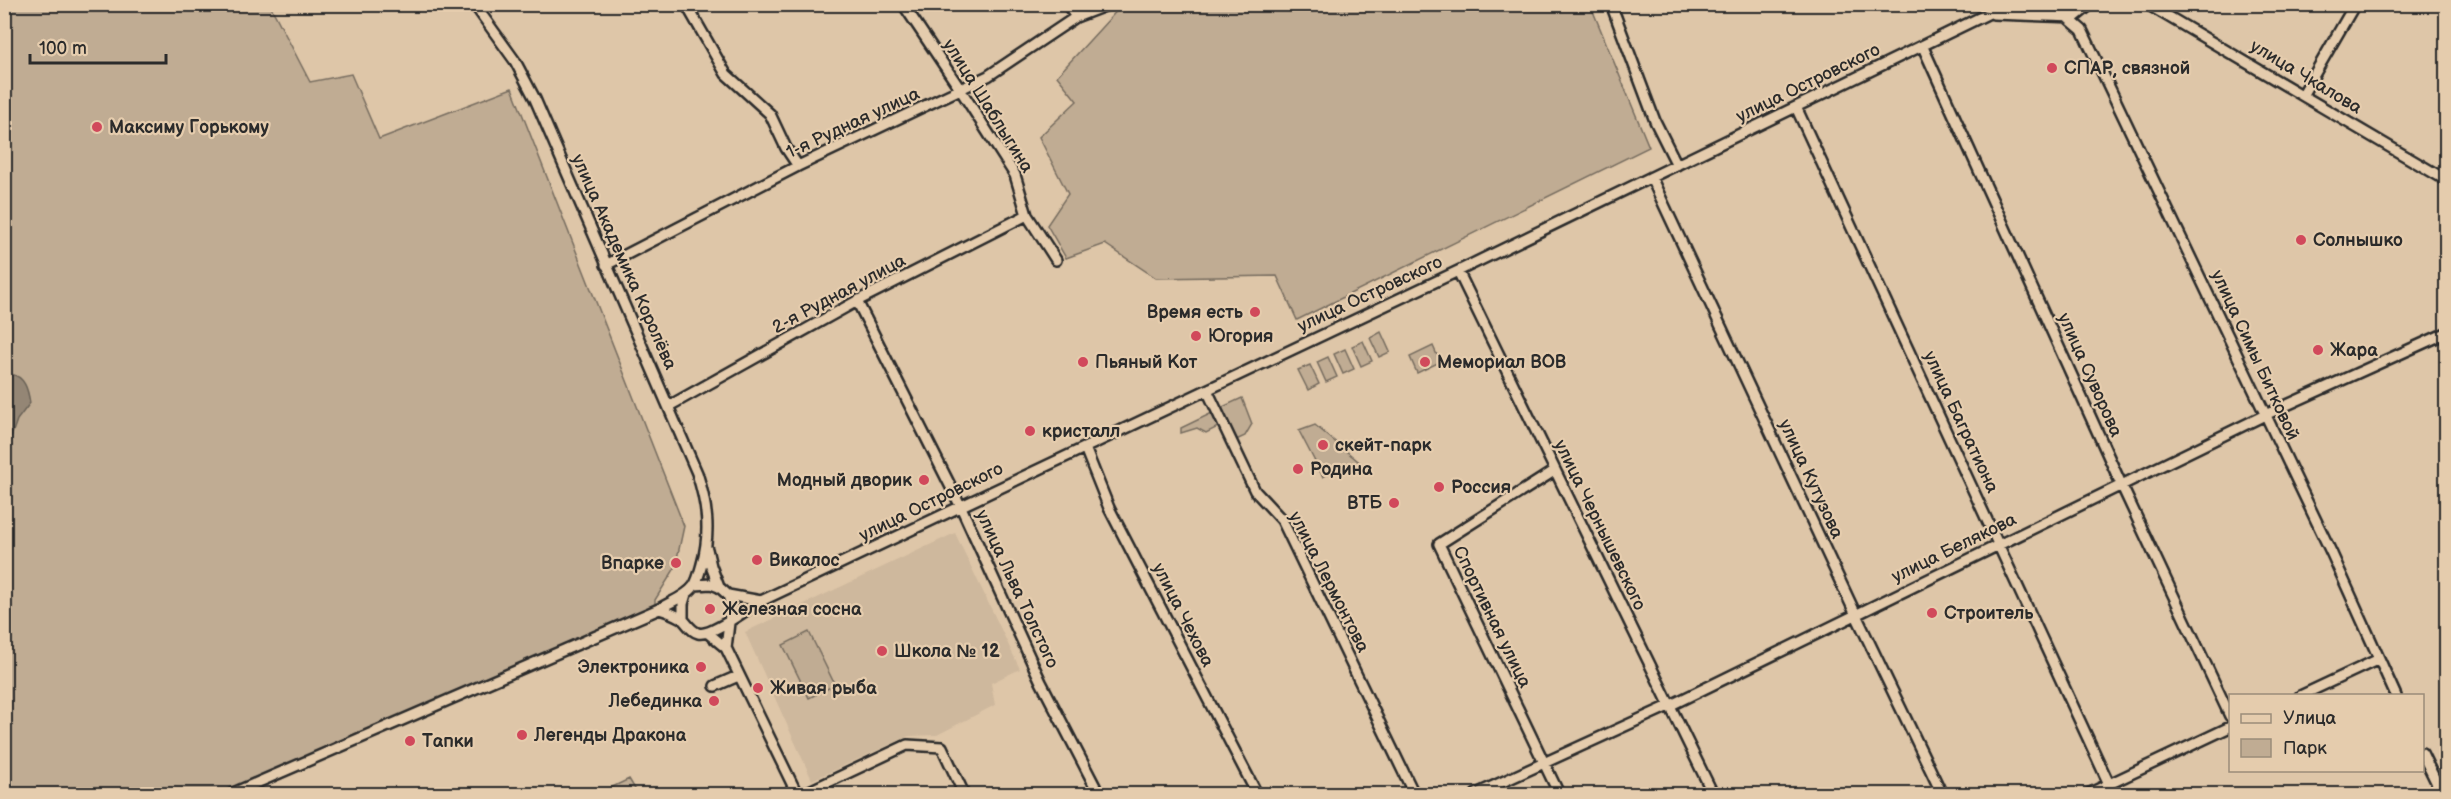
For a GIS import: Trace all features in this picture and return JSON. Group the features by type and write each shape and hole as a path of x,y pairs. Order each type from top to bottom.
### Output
{"street":[{"name":"улица Академика Королёва","path":"474,4 498,35 525,79 669,406 705,498 707,546"},
{"path":"686,4 726,74 770,114 786,148 798,166"},
{"name":"улица Шаблыгина","path":"903,4 1015,175 1027,215 1056,260"},
{"path":"1067,4 1076,17"},
{"name":"1-я Рудная улица","path":"606,265 798,166 988,76 1076,17 1110,4"},
{"path":"1611,4 1655,121 1677,165"},
{"name":"улица Островского","path":"728,620 761,601 1458,271 1993,14 2008,4"},
{"path":"2054,4 2065,17 2082,30"},
{"path":"2082,30 2083,13 2091,4"},
{"name":"улица Чкалова","path":"2147,4 2446,180"},
{"path":"2303,94 2355,4"},
{"name":"улица Островского","path":"1993,14 2075,17 2083,13"},
{"name":"улица Симы Битковой","path":"2082,30 2332,554 2395,694"},
{"name":"улица Суворова","path":"1923,47 2121,484 2229,714"},
{"name":"улица Багратиона","path":"1796,107 2109,784"},
{"name":"улица Кутузова","path":"1651,177 1942,795"},
{"name":"2-я Рудная улица","path":"669,406 856,301 1027,215"},
{"name":"улица Чернышевского","path":"1458,271 1713,795"},
{"name":"улица Льва Толстого","path":"856,301 961,507 1041,682 1099,795"},
{"name":"улица Белякова","path":"1476,795 1671,705 2265,415 2446,333"},
{"name":"улица Лермонтова","path":"1207,390 1255,491 1282,520 1414,795"},
{"name":"улица Чехова","path":"1084,448 1109,508 1257,795"},
{"name":"Спортивная улица","path":"1554,471 1439,544 1559,795"},
{"path":"231,795 659,609 686,594 695,585 707,546"},
{"path":"707,546 719,587"},
{"path":"695,585 711,584 719,587 728,595 761,601"},
{"path":"683,619 686,594"},
{"path":"726,648 731,606 728,595"},
{"path":"659,609 683,619 698,633 708,633 728,620"},
{"path":"708,633 726,648 797,795"},
{"path":"2304,694 2379,659"},
{"path":"715,686 738,676"},
{"path":"2088,795 2229,727"},
{"path":"803,795 907,746 942,747 963,795"},
{"path":"2424,757 2442,795"}],"shaded area":[{"path":"10,374 22,381 27,389 30,403 17,420 11,437 5,443 5,375"},
{"name":"Школа № 12","path":"955,533 1020,669 991,683 995,705 937,735 909,736 812,780 745,632"}],"green space":[{"path":"1590,4 1649,147 1297,320 1277,276 1156,278 1105,244 1066,258 1047,225 1068,194 1039,137 1077,101 1057,76 1122,5"},
{"path":"5,5 270,5 310,82 351,74 379,139 512,88 684,526 675,568 655,600 655,610 219,794 5,794"},
{"path":"1381,332 1390,352 1379,357 1370,338"},
{"path":"1363,341 1372,361 1361,366 1352,346"},
{"path":"1433,346 1440,362 1417,373 1410,357"},
{"path":"1345,349 1354,369 1343,374 1334,354"},
{"path":"1328,357 1337,377 1326,382 1317,362"},
{"path":"1310,365 1319,384 1308,390 1298,370"},
{"path":"1242,398 1252,424 1245,436 1234,441 1218,409"},
{"path":"1212,413 1218,427 1206,433 1197,428 1181,433 1181,428"},
{"name":"скейт-парк","path":"1315,425 1364,466 1353,474 1344,465 1323,477 1299,431"},
{"path":"809,632 835,685 809,698 783,645"},
{"path":"629,779 638,794 598,794"}],"place":[{"name":"СПАР, связной","path":"2052,68"},
{"name":"Максиму Горькому","path":"97,127"},
{"name":"Солнышко","path":"2301,240"},
{"name":"Время есть","path":"1255,312"},
{"name":"Югория","path":"1196,336"},
{"name":"Жара","path":"2318,350"},
{"name":"Пьяный Кот","path":"1083,362"},
{"name":"Мемориал ВОВ","path":"1425,362"},
{"name":"кристалл","path":"1030,431"},
{"name":"скейт-парк","path":"1323,445"},
{"name":"Родина","path":"1298,469"},
{"name":"Модный дворик","path":"924,480"},
{"name":"Россия","path":"1439,487"},
{"name":"ВТБ","path":"1394,503"},
{"name":"Викалос","path":"757,560"},
{"name":"Впарке","path":"676,563"},
{"name":"Железная сосна","path":"710,609"},
{"name":"Строитель","path":"1932,613"},
{"name":"Школа № 12","path":"882,651"},
{"name":"Электроника","path":"701,667"},
{"name":"Живая рыба","path":"758,688"},
{"name":"Лебединка","path":"714,701"},
{"name":"Легенды Дракона","path":"522,735"},
{"name":"Тапки","path":"410,741"}]}
